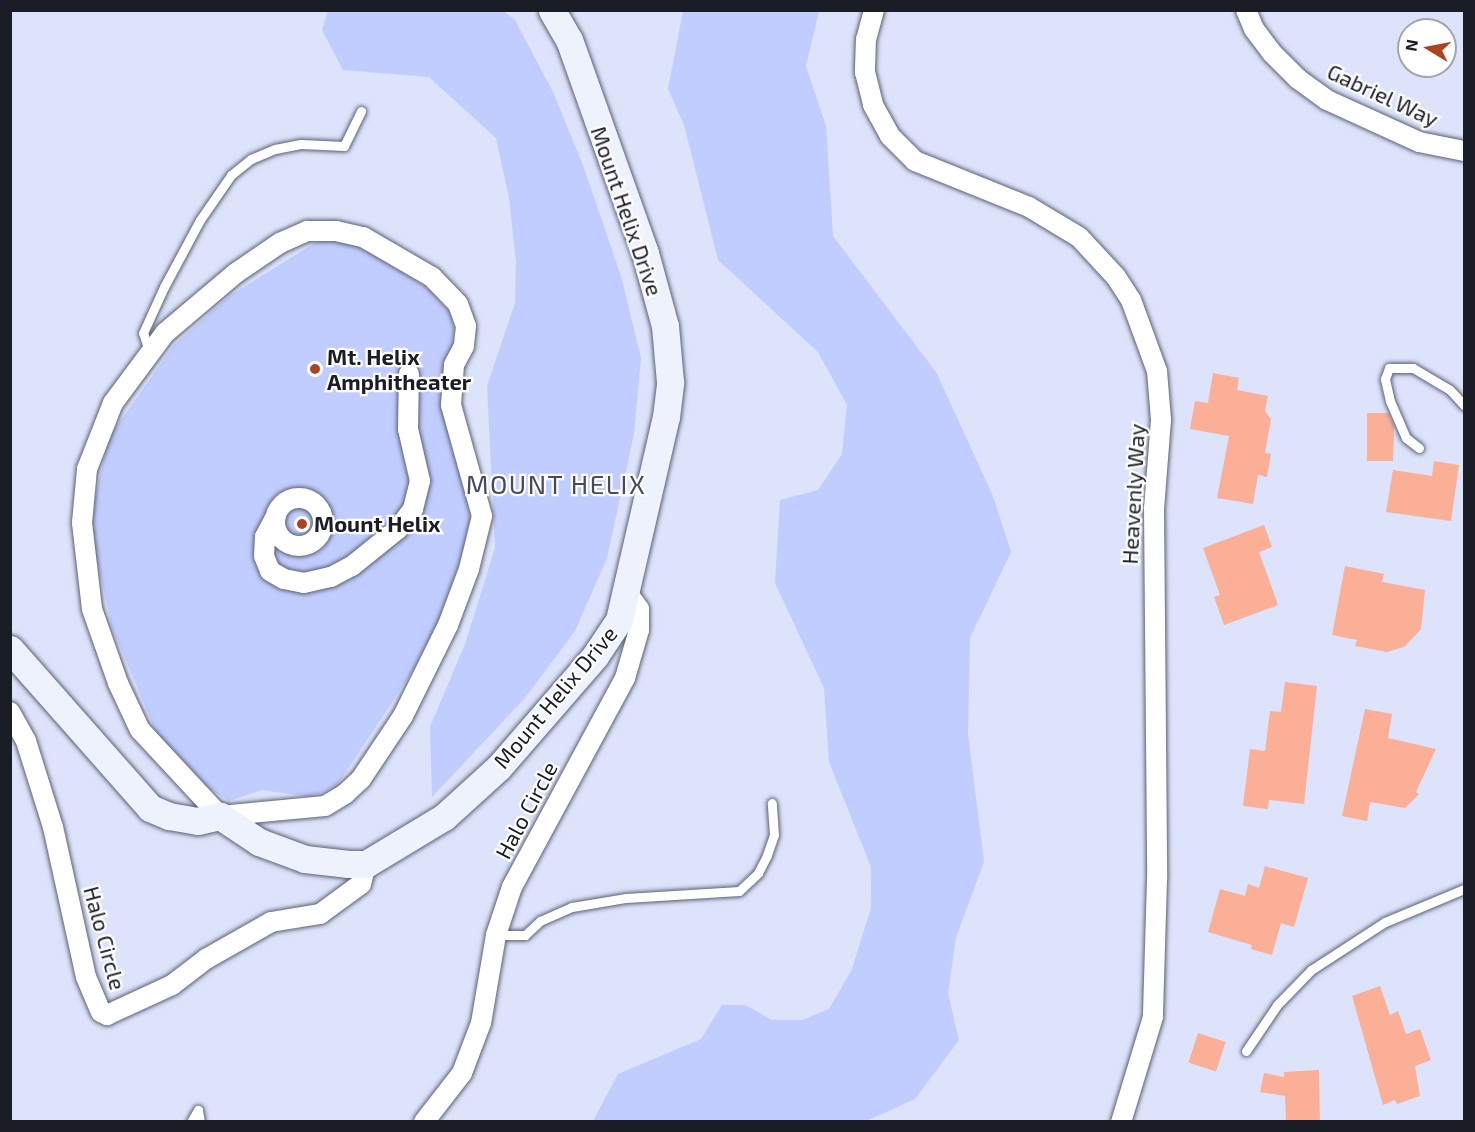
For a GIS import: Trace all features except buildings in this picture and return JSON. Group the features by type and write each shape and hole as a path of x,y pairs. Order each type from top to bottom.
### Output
{"street":[{"name":"Mount Helix Drive","path":"366,864 444,817 499,767 595,656 619,620 666,417 670,382 664,326 645,253 569,40 552,10"},
{"name":"Heavenly Way","path":"874,10 866,39 865,72 873,105 890,136 915,161 1029,207 1079,237 1116,277 1131,300 1157,371 1161,420 1154,508 1157,879 1153,1017 1121,1122"},
{"name":"Gabriel Way","path":"1246,10 1254,29 1272,53 1298,80 1327,100 1419,142 1464,151"},
{"path":"10,650 150,808 169,816 198,821 220,816 325,806 345,794 361,779 403,716 448,626 470,569 482,516 451,405 454,365 464,346 466,326 458,304 432,277 388,249 363,237 336,231 307,231 280,243 236,273 165,333 149,351 113,403 87,469 82,523 92,609 118,683 140,730 220,816 259,842 305,859 366,864"},
{"path":"276,516 265,537 264,556 270,571 284,579 304,583 332,577 352,566 398,529 413,509 420,481 408,429 408,374"},
{"name":"Halo Circle","path":"424,1122 466,1063 481,1023 496,935 512,887 625,678 639,630 639,609 625,590"},
{"name":"Halo Circle","path":"10,712 26,741 53,827 86,977 101,1012 107,1015 172,985 206,959 271,922 320,914 361,884 366,864"}],"lane":[{"path":"149,351 143,333 164,287 200,220 231,175 251,159 275,149 301,144 344,146 352,136 361,111"},
{"path":"1419,448 1406,438 1390,401 1385,379 1389,368 1413,368 1450,390 1464,405"},
{"path":"496,935 525,935 540,921 572,907 626,898 739,891 758,873 767,855 774,835 771,803"},
{"path":"1246,1051 1277,1005 1311,970 1384,922 1464,889"},
{"path":"191,1122 198,1110 200,1122"}],"shaded area":[{"path":"328,11 503,11 515,20 554,94 584,168 621,276 641,358 634,434 607,558 575,631 525,698 432,797 430,727 465,644 495,548 487,386 515,303 516,262 509,198 496,138 429,77 343,70 322,30"},
{"path":"683,11 819,11 806,66 826,126 833,236 936,372 993,496 1011,552 970,638 968,734 984,862 956,937 948,994 959,1040 915,1099 866,1121 593,1121 618,1074 701,1039 722,1005 745,1005 772,1020 802,1020 829,1009 852,969 871,908 871,867 829,762 824,688 775,583 780,500 818,490 842,454 847,405 818,352 718,260 684,125 668,89"},
{"path":"321,239 353,244 375,254 431,291 451,314 454,330 445,398 471,521 455,587 424,654 336,787 310,797 262,790 229,801 185,772 156,732 112,627 89,524 109,437 174,345 228,297"}],"place":[{"name":"Mt. Helix Amphitheater","path":"315,369"},
{"name":"Mount Helix","path":"302,524"}],"district":[{"name":"MOUNT HELIX","path":"556,484"}]}
